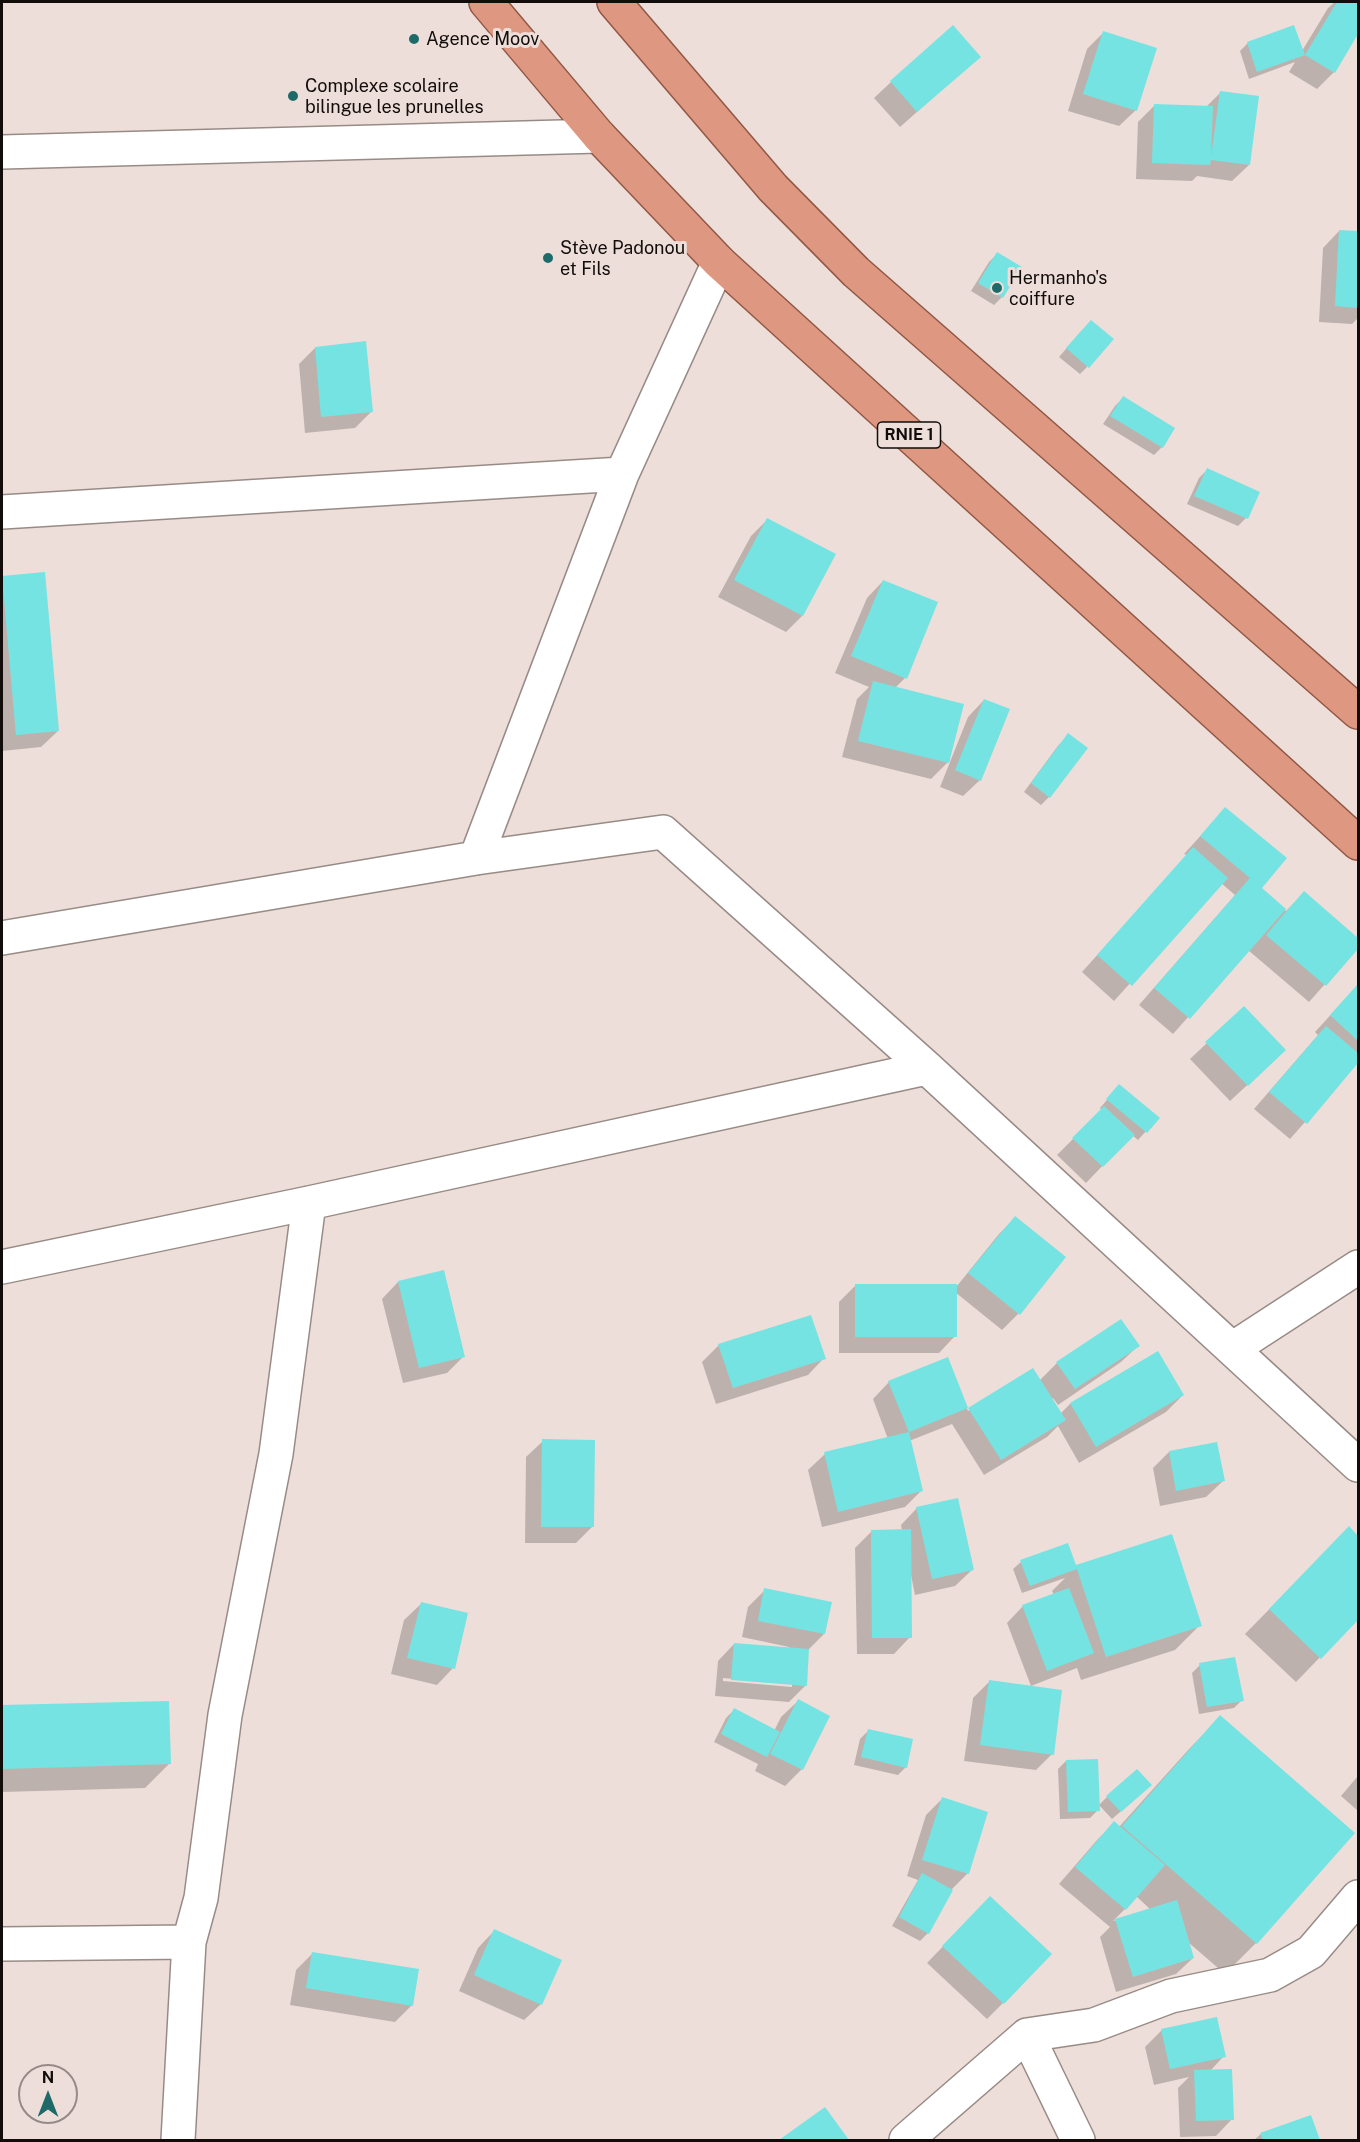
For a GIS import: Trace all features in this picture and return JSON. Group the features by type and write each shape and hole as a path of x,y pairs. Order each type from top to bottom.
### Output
{"highway":[{"name":"RNIE 1","path":"486,2 599,136 719,262 1359,843"},
{"path":"614,2 773,188 856,272 1359,712"}],"street":[{"path":"2,152 599,136"},
{"path":"476,858 622,474 719,262"},
{"path":"2,512 622,474"},
{"path":"2,938 476,858 663,832 927,1068 1359,1465"},
{"path":"2,1267 309,1203 927,1068"},
{"path":"178,2140 189,1942 201,1898 225,1714 276,1454 309,1203"},
{"path":"1232,1349 1359,1267"},
{"path":"906,2140 1027,2035 1094,2025 1171,1996 1270,1975 1311,1952 1359,1897"},
{"path":"2,1944 189,1942"},
{"path":"1027,2035 1078,2140"}],"building":[{"path":"1337,2 1358,2 1358,34 1335,73 1305,55"},
{"path":"953,25 981,57 917,112 890,81"},
{"path":"1294,25 1305,55 1257,72 1247,42"},
{"path":"1103,31 1157,48 1137,111 1083,94"},
{"path":"1220,91 1259,96 1250,165 1211,160 1210,165 1152,163 1154,104 1213,106 1211,157"},
{"path":"1339,230 1358,231 1358,308 1335,306"},
{"path":"997,252 1022,267 1003,298 978,283"},
{"path":"1091,320 1114,339 1089,368 1066,348"},
{"path":"366,341 373,412 321,417 315,347"},
{"path":"1123,396 1175,428 1163,448 1110,416"},
{"path":"1207,468 1260,492 1248,519 1194,496"},
{"path":"767,518 836,554 803,616 734,580"},
{"path":"45,572 59,731 16,735 2,576"},
{"path":"883,580 938,602 907,679 851,656"},
{"path":"873,681 964,704 949,763 858,741"},
{"path":"984,699 1010,709 981,781 955,770"},
{"path":"1068,733 1088,748 1050,798 1031,783"},
{"path":"1225,807 1287,858 1262,888 1286,909 1190,1019 1154,988 1250,878 1200,836"},
{"path":"1193,847 1228,878 1132,986 1097,955"},
{"path":"1304,891 1358,938 1358,949 1326,986 1266,935"},
{"path":"1358,984 1358,1041 1330,1015"},
{"path":"1244,1006 1286,1050 1248,1086 1205,1042"},
{"path":"1326,1026 1358,1053 1358,1063 1307,1124 1269,1092"},
{"path":"1119,1084 1160,1118 1147,1133 1106,1099"},
{"path":"1104,1106 1135,1135 1103,1167 1072,1138"},
{"path":"1015,1216 1066,1257 1020,1315 968,1273"},
{"path":"444,1270 465,1357 419,1368 398,1281"},
{"path":"855,1284 957,1284 957,1337 855,1337"},
{"path":"811,1315 826,1359 733,1388 718,1344"},
{"path":"1121,1319 1140,1346 1075,1389 1056,1362"},
{"path":"1158,1351 1184,1395 1096,1447 1070,1403"},
{"path":"948,1357 968,1408 909,1432 888,1381"},
{"path":"1033,1368 1066,1420 1001,1460 968,1408"},
{"path":"909,1432 923,1491 838,1512 824,1452"},
{"path":"542,1439 595,1440 594,1527 541,1527"},
{"path":"1217,1442 1225,1481 1176,1491 1169,1451"},
{"path":"958,1498 974,1570 932,1579 916,1507"},
{"path":"1349,1526 1358,1536 1358,1620 1321,1659 1269,1609"},
{"path":"911,1529 912,1638 872,1638 871,1530"},
{"path":"1172,1534 1202,1626 1106,1657 1077,1569 1030,1586 1020,1560 1068,1543 1076,1565"},
{"path":"764,1588 832,1602 825,1634 758,1621"},
{"path":"1069,1588 1094,1653 1047,1671 1022,1605"},
{"path":"421,1602 468,1613 455,1669 407,1658"},
{"path":"734,1643 809,1649 807,1686 731,1680"},
{"path":"1235,1657 1244,1701 1207,1707 1199,1663"},
{"path":"989,1680 1062,1690 1054,1755 980,1745"},
{"path":"798,1699 830,1716 803,1770 770,1754"},
{"path":"169,1701 171,1764 2,1769 2,1705"},
{"path":"734,1708 780,1732 767,1757 721,1734"},
{"path":"1220,1715 1355,1833 1257,1944 1122,1826"},
{"path":"868,1729 913,1739 907,1768 861,1757"},
{"path":"1098,1759 1100,1811 1068,1812 1066,1760"},
{"path":"1137,1769 1152,1785 1121,1812 1106,1796"},
{"path":"942,1797 988,1812 969,1874 922,1860"},
{"path":"1114,1821 1165,1865 1126,1910 1075,1867"},
{"path":"922,1873 953,1890 929,1934 899,1917"},
{"path":"990,1896 1052,1954 1004,2004 942,1946"},
{"path":"1177,1900 1194,1958 1133,1977 1115,1919"},
{"path":"494,1929 562,1960 542,2005 474,1975"},
{"path":"312,1952 419,1969 413,2006 306,1988"},
{"path":"1217,2017 1226,2057 1170,2069 1161,2029"},
{"path":"1232,2069 1234,2120 1196,2121 1194,2070"},
{"path":"825,2107 849,2140 779,2140"},
{"path":"1311,2115 1320,2140 1263,2140 1260,2133"}],"place":[{"name":"Agence Moov","path":"414,39"},
{"name":"Complexe scolaire bilingue les prunelles","path":"293,96"},
{"name":"Stève Padonou et Fils","path":"548,258"},
{"name":"Hermanho's coiffure","path":"997,288"}]}
